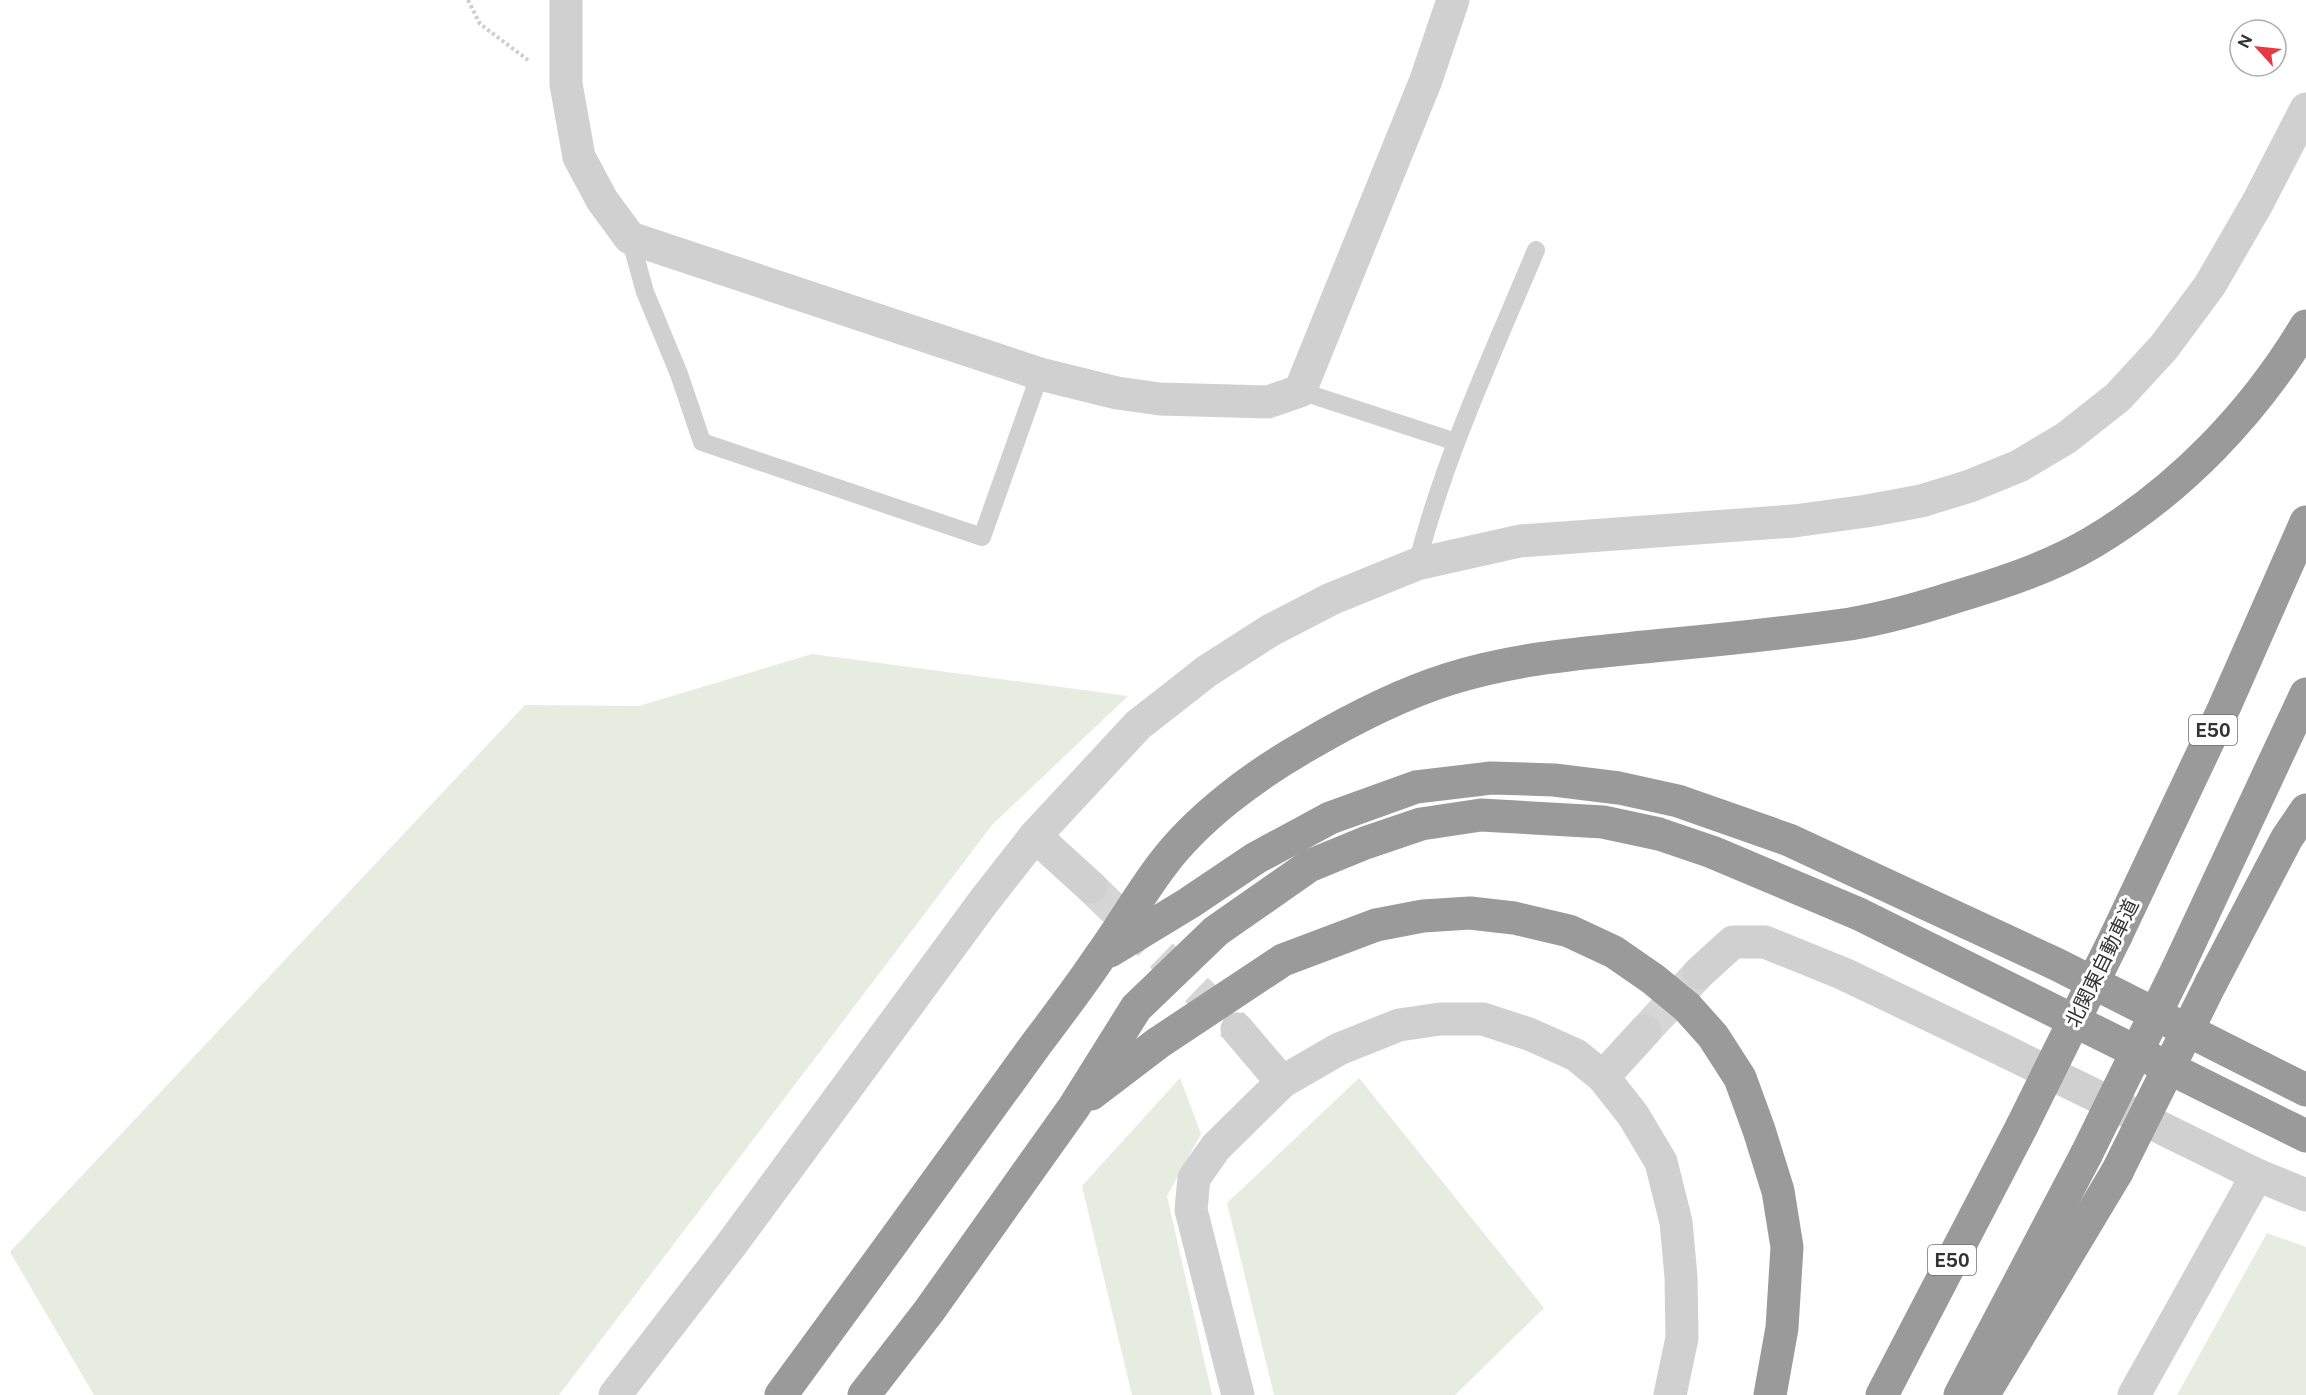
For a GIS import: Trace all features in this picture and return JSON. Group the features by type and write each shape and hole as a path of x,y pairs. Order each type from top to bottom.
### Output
{"highway":[{"path":"781,1395 1101,957 1163,863 1192,832 1236,793 1300,749 1359,716 1404,694 1455,677 1529,660 1856,623 1931,605 1993,586 2046,565 2100,537 2148,505 2196,464 2245,412 2306,326"},
{"name":"北関東自動車道","path":"1882,1395 2022,1126 2116,936 2224,708 2306,522"},
{"path":"1960,1395 2086,1155 2177,970 2306,694"},
{"path":"1101,957 1190,903 1256,858 1330,818 1416,787 1491,778 1554,780 1619,788 1678,801 1789,840 2056,964 2306,1090"},
{"path":"1983,1395 2116,1172 2211,982 2287,838 2306,810"},
{"path":"864,1395 929,1311 1074,1107 1136,1008 1216,931 1262,897 1310,866 1365,843 1421,824 1481,815 1603,822 1659,834 1712,852 1859,914 2306,1136"},
{"path":"1074,1107 1158,1043 1200,1017 1240,987 1283,960 1330,941 1376,925 1423,916 1470,913 1514,918 1569,931 1614,952 1653,979 1687,1007 1713,1036 1740,1077 1778,1191 1787,1247 1782,1328 1770,1395"}],"street":[{"path":"566,0 566,84 579,157 602,200 630,238 1040,374 1117,393 1160,399 1268,402 1300,391 1426,80 1453,0"},
{"path":"615,1395 731,1245 984,901 1035,836 1138,725 1207,671 1271,630 1331,599 1417,564 1520,541 1794,521 1867,511 1921,501 1970,486 2019,466 2066,438 2118,397 2164,346 2210,285 2258,202 2306,109"},
{"path":"1035,836 1091,887"},
{"path":"1699,973 1733,942 1765,942 1844,974 2027,1061 2257,1175 2306,1195"},
{"path":"1238,1395 1191,1210 1194,1178 1216,1147 1282,1082 1339,1049 1399,1025 1440,1019 1483,1019 1529,1034 1576,1055 1603,1077 1633,1115 1661,1162 1676,1222 1681,1277 1682,1338 1670,1395"},
{"path":"1237,1029 1282,1082"},
{"path":"1603,1077 1645,1031"},
{"path":"2134,1395 2257,1175"}],"lane":[{"path":"630,238 645,292 679,374 702,442 982,537 1040,374"},
{"path":"1417,564 1429,520 1456,442 1536,250"},
{"path":"1300,391 1456,442"}],"path":[{"path":"468,0 480,24 545,73 566,84"}],"shaded area":[{"path":"812,654 1128,696 992,825 559,1395 94,1395 10,1252 525,705 639,706"},
{"path":"1180,1078 1201,1134 1167,1196 1212,1395 1132,1395 1082,1186"},
{"path":"1359,1078 1544,1308 1455,1395 1274,1395 1227,1203"},
{"path":"2267,1233 2306,1247 2306,1395 2177,1395"}],"tunnel":[{"path":"1091,887 1234,1026"},
{"path":"1645,1031 1699,973"}]}
